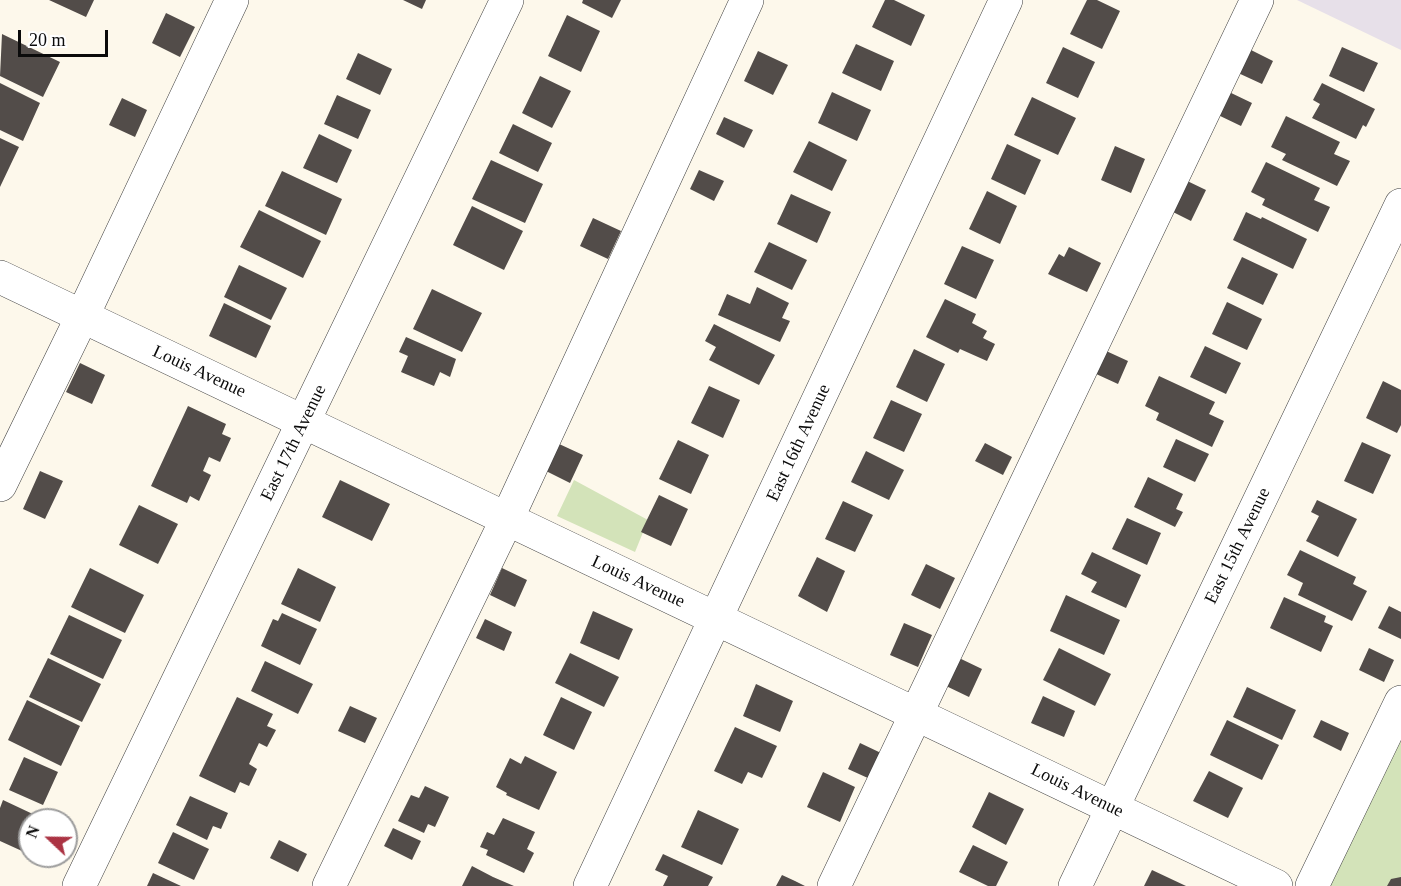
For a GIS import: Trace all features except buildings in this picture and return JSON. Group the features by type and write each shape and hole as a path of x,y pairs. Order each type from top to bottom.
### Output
{"street":[{"path":"0,485 232,0"},
{"name":"East 17th Avenue","path":"80,886 507,0"},
{"path":"329,886 507,519 747,0"},
{"name":"East 16th Avenue","path":"590,886 1006,0"},
{"path":"834,886 1257,0"},
{"name":"East 15th Avenue","path":"1075,886 1401,205"},
{"name":"Louis Avenue","path":"0,278 1276,886"},
{"path":"1312,886 1401,702"}],"shaded area":[{"path":"1297,0 1401,0 1401,50"}],"green space":[{"path":"574,480 648,520 635,552 557,516"},
{"path":"1401,720 1401,886 1321,886"}]}
